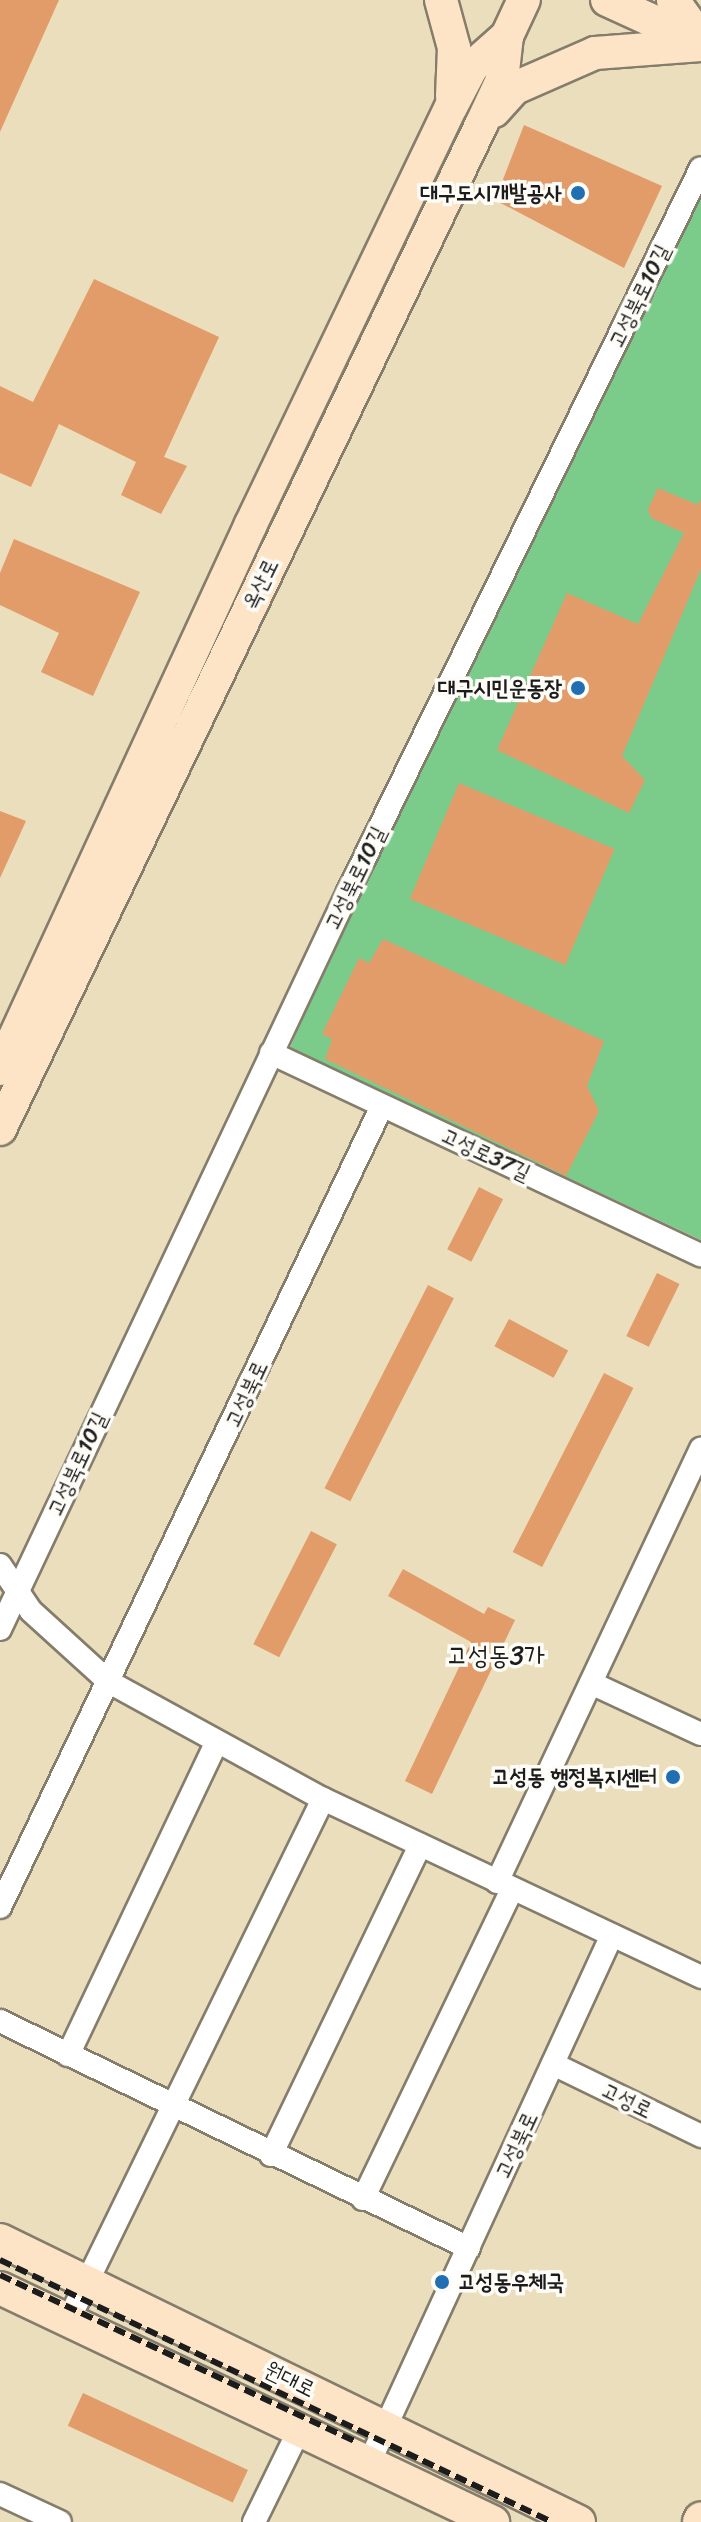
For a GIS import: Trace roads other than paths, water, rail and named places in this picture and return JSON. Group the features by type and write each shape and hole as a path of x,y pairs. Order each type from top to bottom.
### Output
{"main road":[{"path":"441,0 454,48 451,107"},
{"name":"옥산로","path":"0,1129 502,80 507,36 524,0"},
{"path":"607,0 701,42"},
{"path":"673,0 701,42"},
{"name":"옥산로","path":"0,1069 237,552 451,107 472,67 507,36"},
{"path":"481,125 515,88 595,53 701,42"},
{"name":"원대로","path":"0,2240 579,2522"},
{"name":"원대로","path":"0,2288 493,2522"}],"street":[{"name":"고성북로10길","path":"17,1592 271,1053 701,168"},
{"name":"고성로37길","path":"271,1053 701,1255"},
{"name":"고성북로","path":"0,1907 382,1106"},
{"path":"363,2199 591,1683 701,1449"},
{"path":"0,1565 17,1592 55,1636 109,1682 323,1799 701,1976"},
{"path":"0,1629 17,1592"},
{"path":"591,1683 701,1734"},
{"path":"68,2055 216,1743"},
{"path":"68,2321 175,2110 323,1799"},
{"path":"271,2155 420,1845"},
{"name":"고성북로","path":"369,2463 612,1935"},
{"path":"0,2021 175,2110 469,2248"},
{"name":"고성로","path":"553,2064 701,2136"},
{"path":"254,2522 298,2432"},
{"path":"0,2494 60,2522"}],"railway":[{"path":"0,2260 552,2522"},
{"path":"0,2275 358,2443"}],"place":[{"name":"대구도시개발공사","path":"578,193"},
{"name":"대구시민운동장","path":"578,688"},
{"name":"고성동 행정복지센터","path":"673,1777"},
{"name":"고성동우체국","path":"442,2282"}],"district":[{"name":"고성동3가","path":"496,1656"}]}
